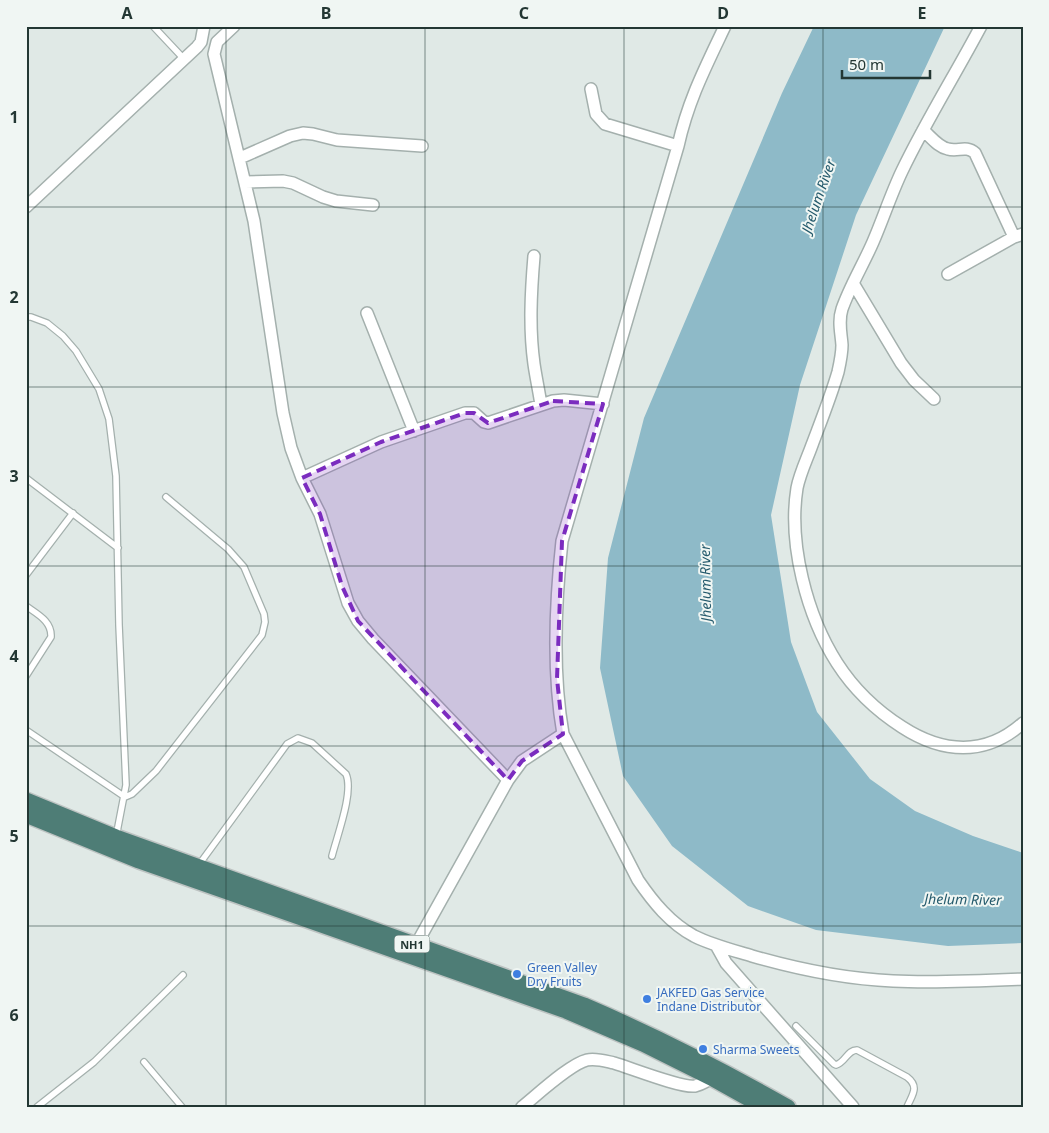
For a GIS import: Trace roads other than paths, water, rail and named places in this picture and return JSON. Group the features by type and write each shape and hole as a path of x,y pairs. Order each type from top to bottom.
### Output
{"highway":[{"name":"NH1","path":"26,800 113,843"},
{"name":"NH1","path":"26,815 113,843 566,1011 717,1074 788,1107"},
{"name":"NH1","path":"194,873 416,945 584,1005 646,1032 717,1074 763,1107"}],"street":[{"path":"26,208 201,42 204,26"},
{"path":"234,26 217,42 214,54 254,221 283,413 291,448 302,478 320,514 342,586 358,621 508,780"},
{"path":"725,26 694,91 683,123 678,146 562,541 558,583 557,679 563,734 638,880 652,901 673,922 693,935 716,945 768,960 832,974 884,980 942,982 1023,979"},
{"path":"981,26 902,170 841,313 842,346 838,372 799,478 796,500 796,541 801,574 810,605 822,635 837,664 855,687 877,708 900,726 922,739 942,746 962,748 998,741 1012,733 1023,723"},
{"path":"591,89 596,114 605,124 678,146"},
{"path":"923,130 940,146 946,149 966,148 975,153 1018,235 948,274"},
{"path":"240,158 290,136 303,133 337,140 422,146"},
{"path":"245,182 283,181 293,183 336,201 373,205"},
{"path":"534,256 531,329 541,405"},
{"path":"853,283 901,363 914,380 934,399"},
{"path":"367,313 414,431"},
{"path":"302,478 374,446 465,413 474,413 484,422 488,423 541,405 564,400 603,404"},
{"path":"416,945 508,780 522,761 563,734"},
{"path":"716,945 726,963 853,1107"},
{"path":"522,1107 572,1068 588,1060 599,1059 633,1068 682,1085 694,1086 717,1074"}],"lane":[{"path":"152,26 184,59"},
{"path":"26,317 47,323 63,336 76,351 99,389 109,419 116,476 126,786 113,843"},
{"path":"26,478 118,548"},
{"path":"125,797 132,794 156,771 262,635 265,622 264,614 244,567 228,549 166,497"},
{"path":"26,575 73,513"},
{"path":"26,606 48,622 52,630 51,637 26,676"},
{"path":"26,730 125,797"},
{"path":"194,873 287,744 298,738 312,744 346,774 348,780 349,792 332,856"},
{"path":"36,1107 94,1062 183,974"},
{"path":"796,1026 836,1065 842,1063 850,1052 857,1050 907,1077 914,1083 914,1088 907,1107"},
{"path":"144,1062 182,1107"}],"water":[{"name":"Jhelum River","path":"814,26 945,26 856,215 800,385 771,515 791,642 817,712 870,779 915,811 973,836 1023,853 1023,943 948,946 816,930 748,906 672,846 623,776 600,668 608,558 644,418 782,93"}],"place":[{"name":"Green Valley Dry Fruits","path":"517,974"},
{"name":"JAKFED Gas Service Indane Distributor","path":"647,999"},
{"name":"Sharma Sweets","path":"703,1049"}]}
